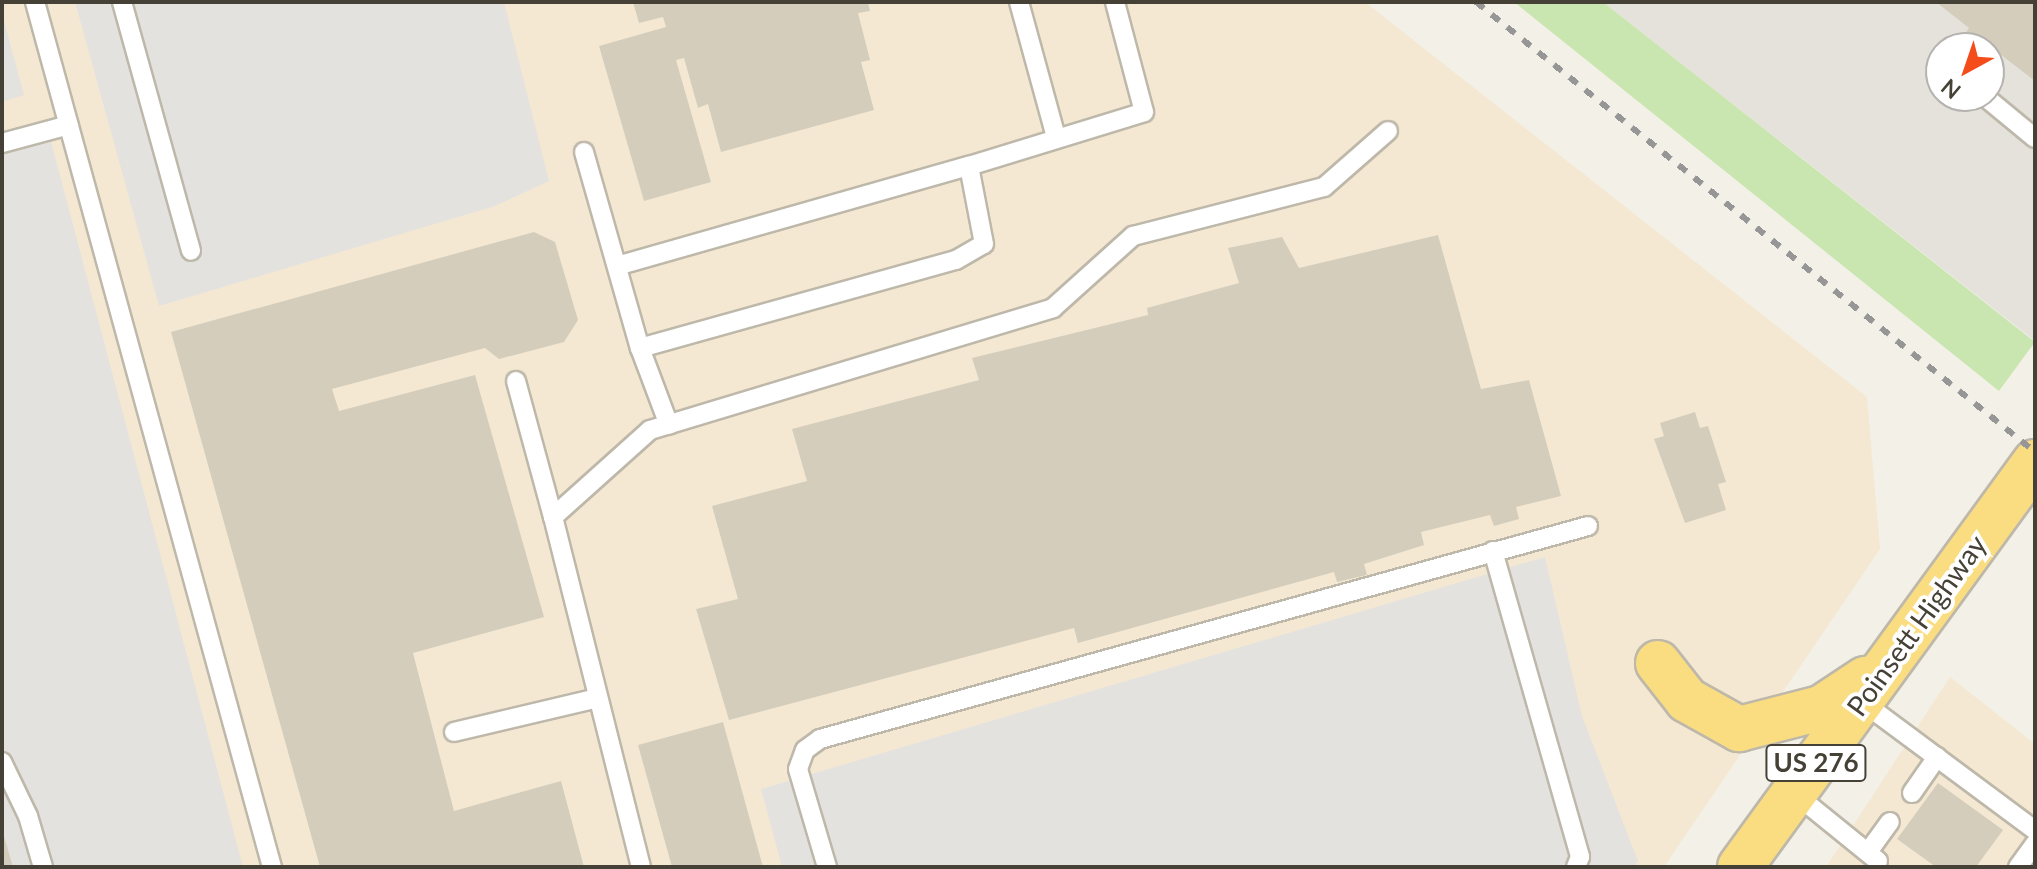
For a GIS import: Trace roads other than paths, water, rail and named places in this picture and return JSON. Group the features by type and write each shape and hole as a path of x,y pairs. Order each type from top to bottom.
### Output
{"highway":[{"name":"Poinsett Highway","path":"1740,867 2035,462"},
{"path":"1658,663 1687,700 1739,729 1821,708 1887,664"}],"lane":[{"path":"35,2 272,867"},
{"path":"122,2 191,251"},
{"path":"1019,2 1056,137"},
{"path":"617,266 969,166 1144,112 1115,2"},
{"path":"2003,112 2035,138"},
{"path":"2,143 69,125"},
{"path":"553,517 650,430 1053,308 1133,236 1324,187 1388,131"},
{"path":"584,152 640,348 669,425"},
{"path":"640,348 973,254 984,244 986,230 969,166"},
{"path":"516,381 641,867"},
{"path":"827,867 798,769 805,750 820,739 1588,526"},
{"path":"1493,551 1580,857 1576,867"},
{"path":"454,732 598,698"},
{"path":"1861,701 2035,830"},
{"path":"1912,793 1937,757"},
{"path":"2,762 7,792 28,816 43,867"},
{"path":"1794,793 1877,862 1890,822"},
{"path":"2018,867 2035,844"}],"railway":[{"path":"1476,2 2035,452"}]}
